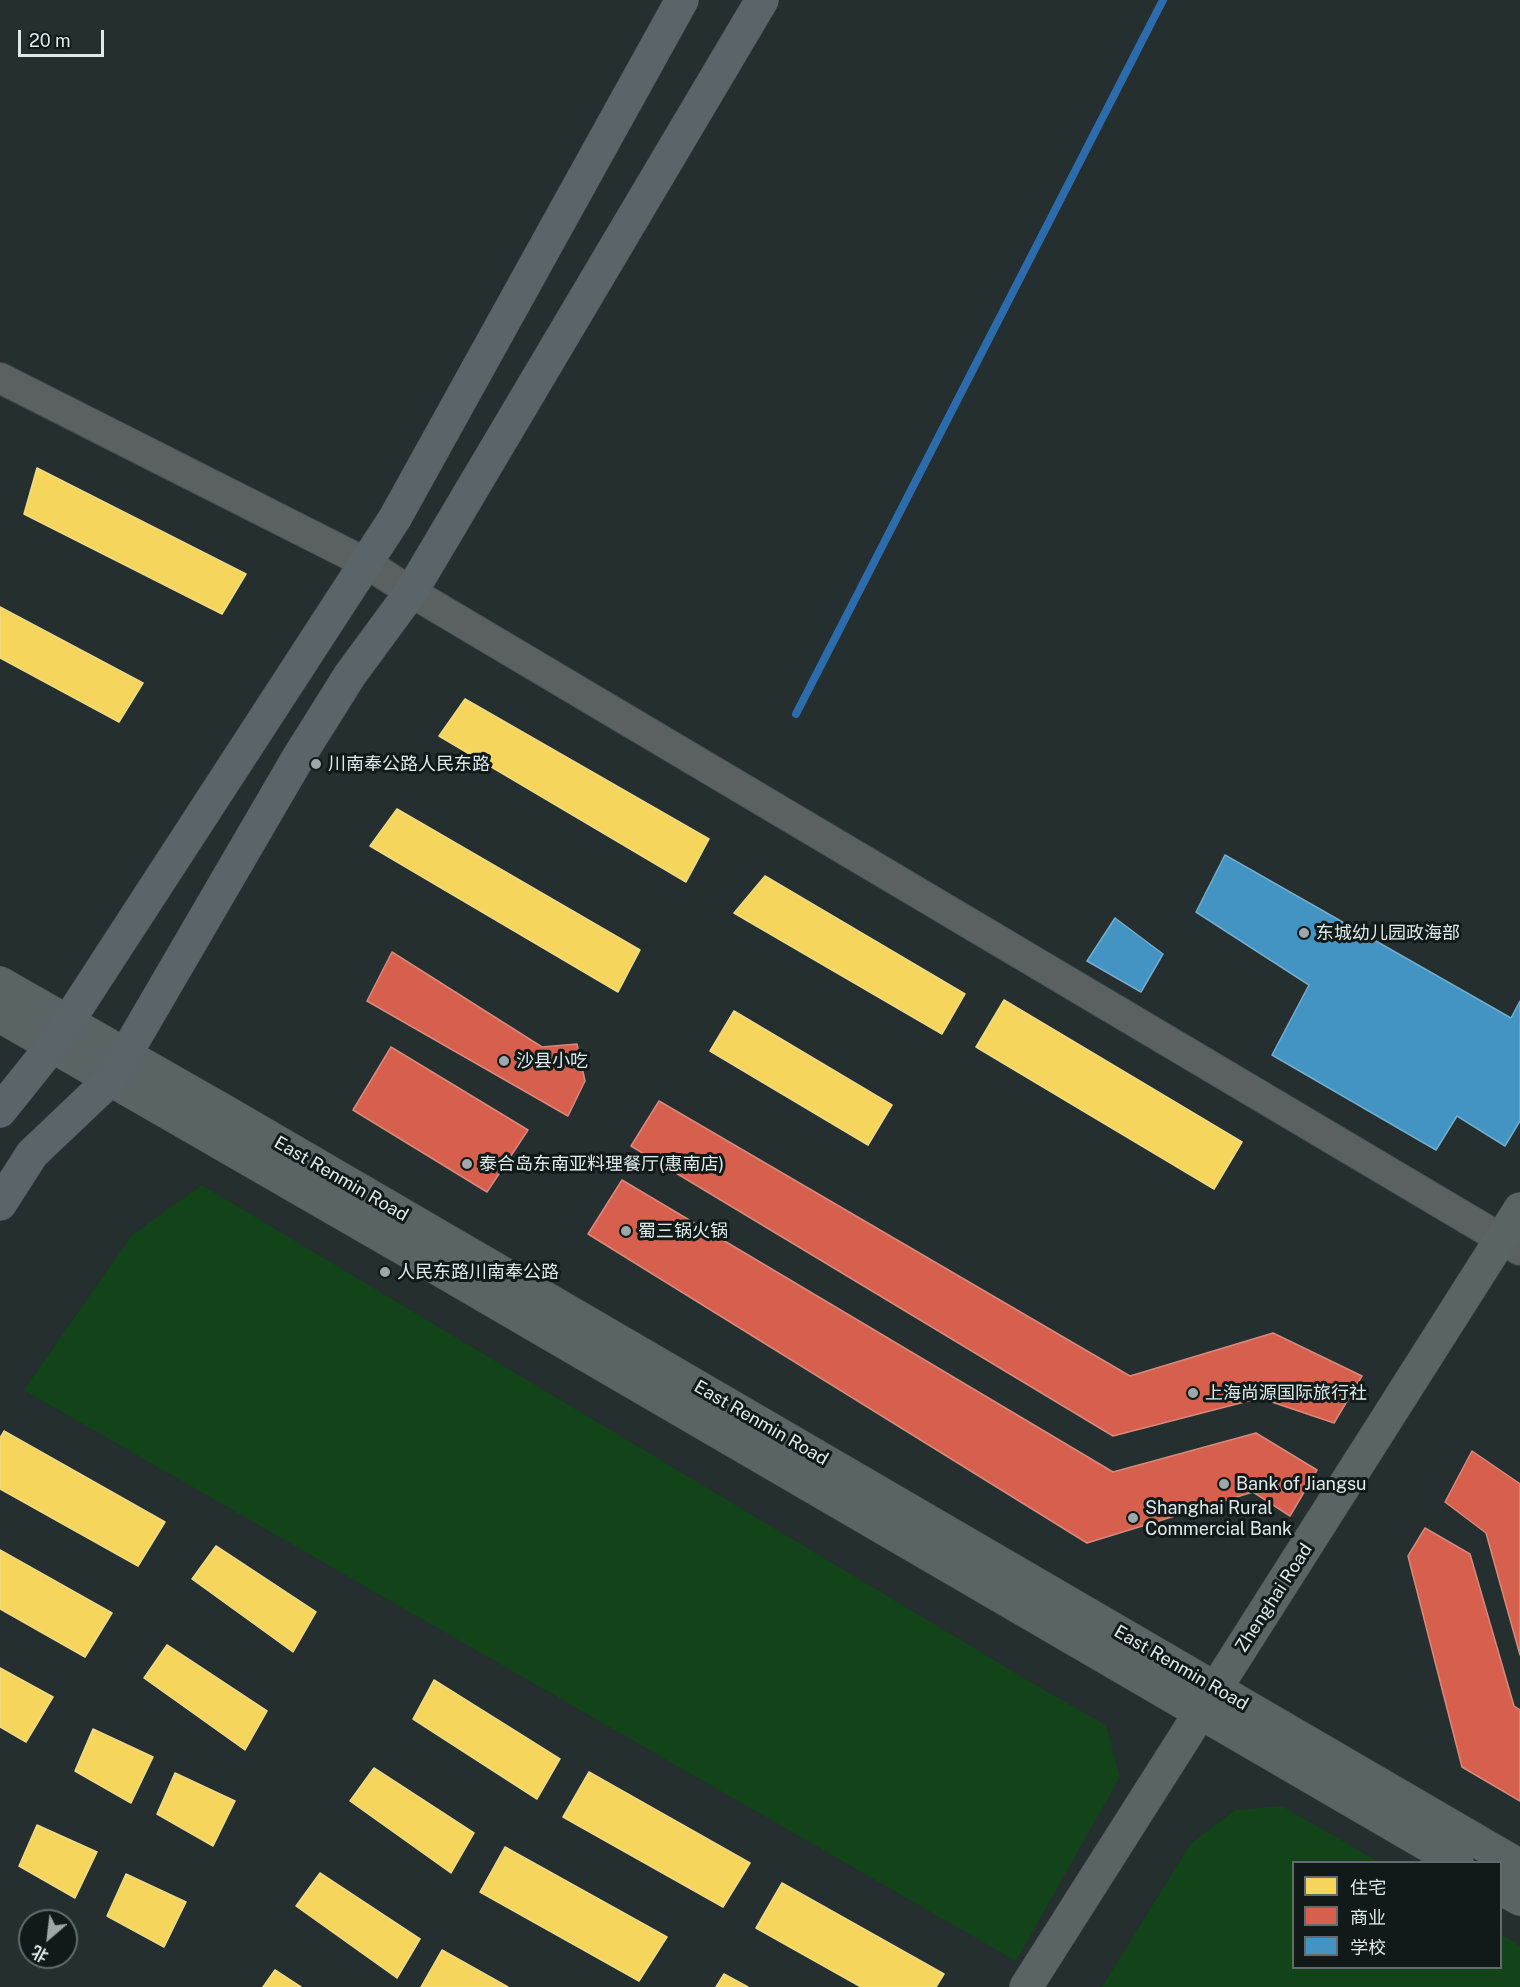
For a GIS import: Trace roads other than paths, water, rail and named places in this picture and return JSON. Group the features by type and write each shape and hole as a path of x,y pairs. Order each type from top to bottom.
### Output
{"main road":[{"path":"0,1111 60,1034 395,518 682,0"},
{"path":"0,1204 32,1154 118,1067 298,758 350,675 411,592 762,0"}],"street":[{"path":"0,378 366,563 411,592 1510,1244"},
{"name":"East Renmin Road","path":"0,983 60,1034 1208,1701 1520,1866"},
{"name":"East Renmin Road","path":"0,1016 60,1034"},
{"name":"Zhenghai Road","path":"1026,1987 1208,1701 1510,1244 1520,1209"},
{"name":"East Renmin Road","path":"1208,1701 1454,1861"},
{"path":"1502,1889 1520,1899"}],"waterway":[{"path":"796,714 1163,0"}],"place":[{"name":"川南奉公路人民东路","path":"316,764"},
{"name":"东城幼儿园政海部","path":"1304,933"},
{"name":"沙县小吃","path":"504,1061"},
{"name":"泰合岛东南亚料理餐厅(惠南店)","path":"467,1164"},
{"name":"蜀三锅火锅","path":"626,1231"},
{"name":"人民东路川南奉公路","path":"385,1272"},
{"name":"上海尚源国际旅行社","path":"1193,1393"},
{"name":"Bank of Jiangsu","path":"1224,1484"},
{"name":"Shanghai Rural Commercial Bank","path":"1133,1518"}]}
